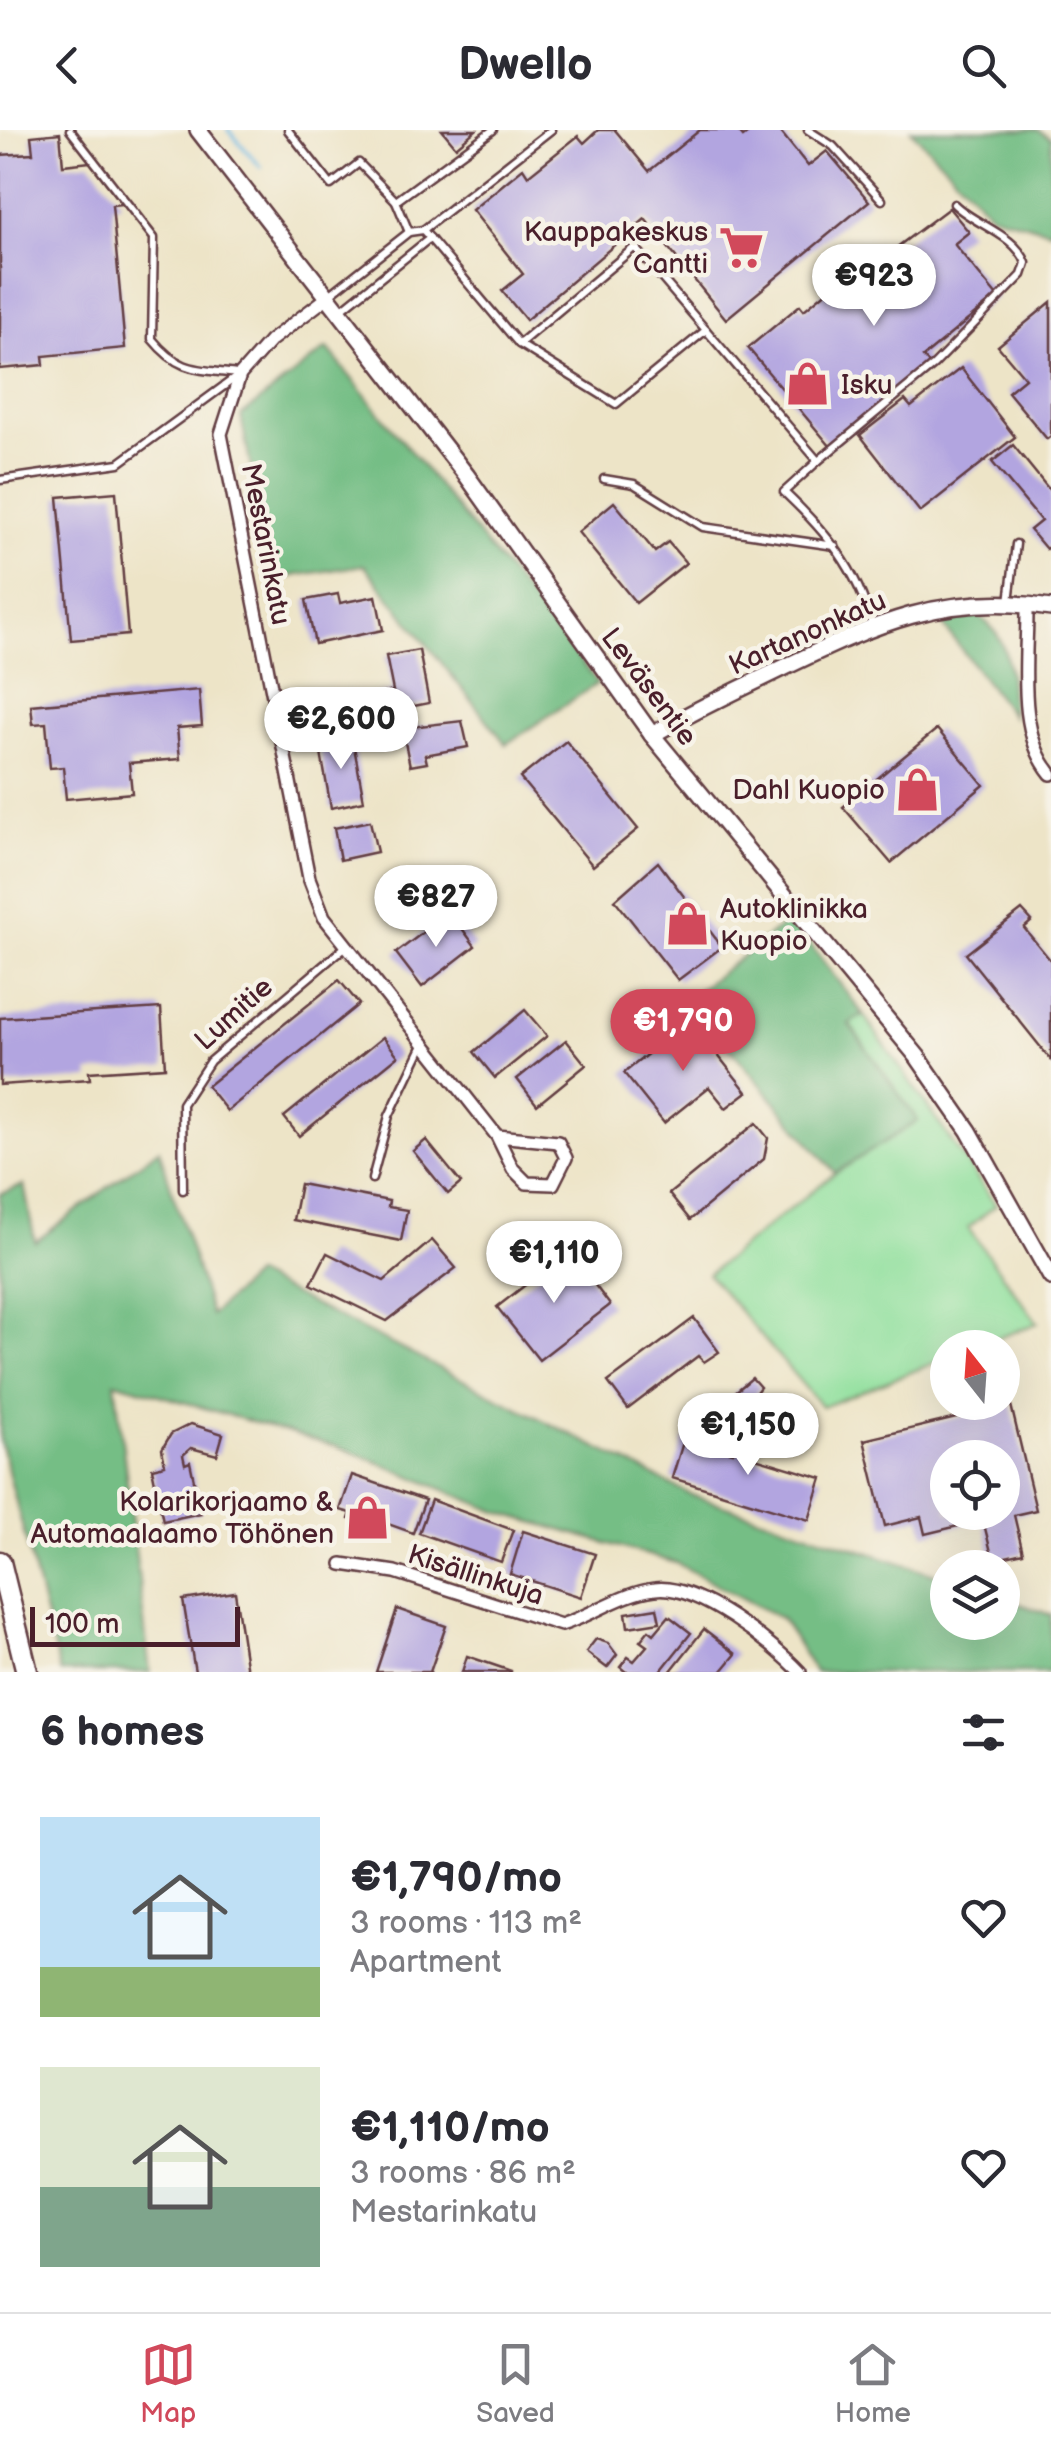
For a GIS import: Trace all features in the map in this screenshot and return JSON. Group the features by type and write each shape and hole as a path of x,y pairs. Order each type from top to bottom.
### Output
{"highway":[{"path":"0,1562 27,1672"}],"main road":[{"name":"Leväsentie","path":"198,130 467,476 652,735 917,1056 969,1131 1051,1277"},
{"name":"Kartanonkatu","path":"652,735 697,708 872,626 922,610 978,601 1051,608"}],"street":[{"name":"Mestarinkatu","path":"328,297 270,342 240,374 221,434 230,492 309,878 324,917 497,1136 513,1169 527,1183 553,1184 566,1158 558,1142 497,1136"},
{"path":"1027,604 1028,716 1040,760 1051,774"},
{"name":"Kisällinkuja","path":"342,1564 395,1572 561,1625 628,1596 658,1588 692,1594 782,1653 800,1672"}],"lane":[{"path":"70,130 154,238 152,339 172,363 182,367 240,374"},
{"path":"288,130 332,186 359,163 396,201 409,232"},
{"path":"396,201 494,130"},
{"path":"328,297 409,232 423,230 551,130"},
{"path":"808,130 834,146 882,200"},
{"path":"872,626 866,602 836,546 784,492 934,366 1022,275 1026,263 1013,243 976,224 954,204"},
{"path":"423,230 519,344 616,404 706,330"},
{"path":"339,311 430,238"},
{"path":"519,344 635,247 818,461"},
{"path":"0,480 119,464 240,374"},
{"path":"604,479 634,484 703,527 836,546"},
{"path":"1009,603 1016,544"},
{"name":"Lumitie","path":"183,1190 182,1104 200,1075 210,1061 345,947"},
{"path":"372,1179 389,1116 423,1045"}],"green space":[{"path":"911,130 1037,130 1051,138 1051,231 991,214"},
{"path":"327,348 598,683 506,744 364,565 272,579 241,416"},
{"path":"975,614 1003,645 1012,716 940,621"},
{"path":"791,919 863,1014 849,1024 918,1121 835,1173 688,998"},
{"path":"863,1014 996,1205 968,1228 1038,1323 1020,1330 930,1330 930,1365 822,1407 708,1274 835,1173 917,1121 848,1023"},
{"path":"159,1149 211,1315 254,1275 692,1495 930,1572 930,1640 1020,1640 1020,1604 1051,1615 1051,1672 815,1672 782,1619 676,1563 498,1512 348,1450 115,1382 150,1672 60,1672 0,1440 0,1194 24,1185 35,1242"}],"building":[{"path":"442,130 476,130 456,147"},
{"name":"Kauppakeskus Cantti","path":"598,130 615,130 649,171 700,130 737,130 743,137 752,130 779,130 808,166 827,151 869,201 726,319 645,219 526,320 502,291 523,274 472,210 523,168 528,176 578,136 584,143"},
{"path":"60,133 63,165 90,162 122,204 112,205 125,348 43,356 44,365 0,369 0,155 33,153 31,136"},
{"path":"949,208 969,232 954,244 997,296 923,357 930,365 831,447 748,348 800,305 804,310 852,270 857,277"},
{"path":"1051,302 1051,436 1047,439 1008,392 1025,378 998,346"},
{"path":"961,368 1015,437 920,512 860,435 905,400 911,407"},
{"path":"1013,445 1051,492 1051,545 1046,549 1030,530 1041,521 992,462"},
{"path":"116,492 128,635 71,640 58,497"},
{"path":"614,502 655,552 668,542 686,563 636,603 578,532"},
{"path":"338,594 340,603 376,596 383,630 315,644 306,600"},
{"path":"419,650 429,703 359,717 356,699 393,691 386,656"},
{"path":"199,690 202,726 177,728 180,759 129,763 132,793 66,799 63,767 50,768 46,723 33,724 31,705"},
{"path":"462,721 468,747 425,755 427,763 410,766 402,728"},
{"path":"937,729 984,785 891,863 843,807"},
{"path":"352,736 364,801 331,808 319,742"},
{"path":"566,741 638,829 593,866 520,778"},
{"path":"370,821 377,852 340,860 334,828"},
{"path":"658,862 722,947 678,980 615,900"},
{"path":"1022,910 1032,921 1024,928 1051,961 1051,1060 966,954"},
{"path":"450,912 475,946 422,987 396,953"},
{"path":"339,980 359,1004 227,1111 207,1086"},
{"path":"161,1008 165,1067 89,1072 90,1079 0,1085 0,1018"},
{"path":"525,1010 547,1036 495,1078 474,1052"},
{"path":"690,1020 747,1092 726,1108 709,1087 664,1123 624,1073"},
{"path":"383,1037 398,1056 299,1136 284,1117"},
{"path":"566,1040 586,1065 537,1105 517,1079"},
{"path":"756,1123 768,1138 764,1159 690,1220 669,1194"},
{"path":"426,1140 461,1183 448,1194 413,1151"},
{"path":"300,1184 389,1201 388,1207 407,1210 401,1241 293,1220"},
{"path":"432,1240 456,1268 387,1321 311,1284 327,1253 384,1281"},
{"path":"569,1251 610,1305 539,1360 497,1307"},
{"path":"694,1318 719,1352 704,1362 698,1356 628,1409 608,1382"},
{"path":"752,1378 760,1387 745,1407 734,1393"},
{"path":"948,1420 1015,1420 1019,1440 930,1440 930,1530 942,1530 925,1534 921,1517 885,1526 864,1440"},
{"path":"191,1424 223,1434 217,1455 191,1448 183,1455 185,1464 190,1462 201,1513 163,1521 152,1468 165,1465 162,1449 171,1434"},
{"path":"684,1439 733,1452 737,1443 757,1449 755,1458 822,1478 809,1520 672,1478"},
{"path":"1020,1443 1036,1510 1020,1514"},
{"path":"352,1475 425,1500 413,1533 380,1521 377,1529 349,1519 351,1513 340,1510"},
{"path":"431,1500 513,1530 501,1562 419,1533"},
{"path":"986,1530 1018,1530 1023,1553 990,1550"},
{"path":"523,1531 595,1554 581,1597 510,1574"},
{"path":"235,1592 247,1672 195,1672 183,1600"},
{"path":"657,1608 660,1622 628,1627 626,1613"},
{"path":"397,1609 446,1626 430,1672 376,1672"},
{"path":"669,1616 691,1633 660,1672 626,1672 620,1667 628,1657 634,1661 647,1646 640,1641 649,1630 654,1634"},
{"path":"704,1629 736,1654 721,1672 670,1672"},
{"path":"596,1639 608,1643 617,1655 607,1668 586,1652"},
{"path":"467,1656 511,1671 511,1672 462,1672"}],"waterway":[{"path":"228,130 261,167"}],"place":[{"name":"Kauppakeskus Cantti","path":"741,247"},
{"name":"Isku","path":"808,384"},
{"name":"Dahl Kuopio","path":"918,789"},
{"name":"Autoklinikka Kuopio","path":"687,924"},
{"name":"Kolarikorjaamo & Automaalaamo Töhönen","path":"367,1517"}]}
